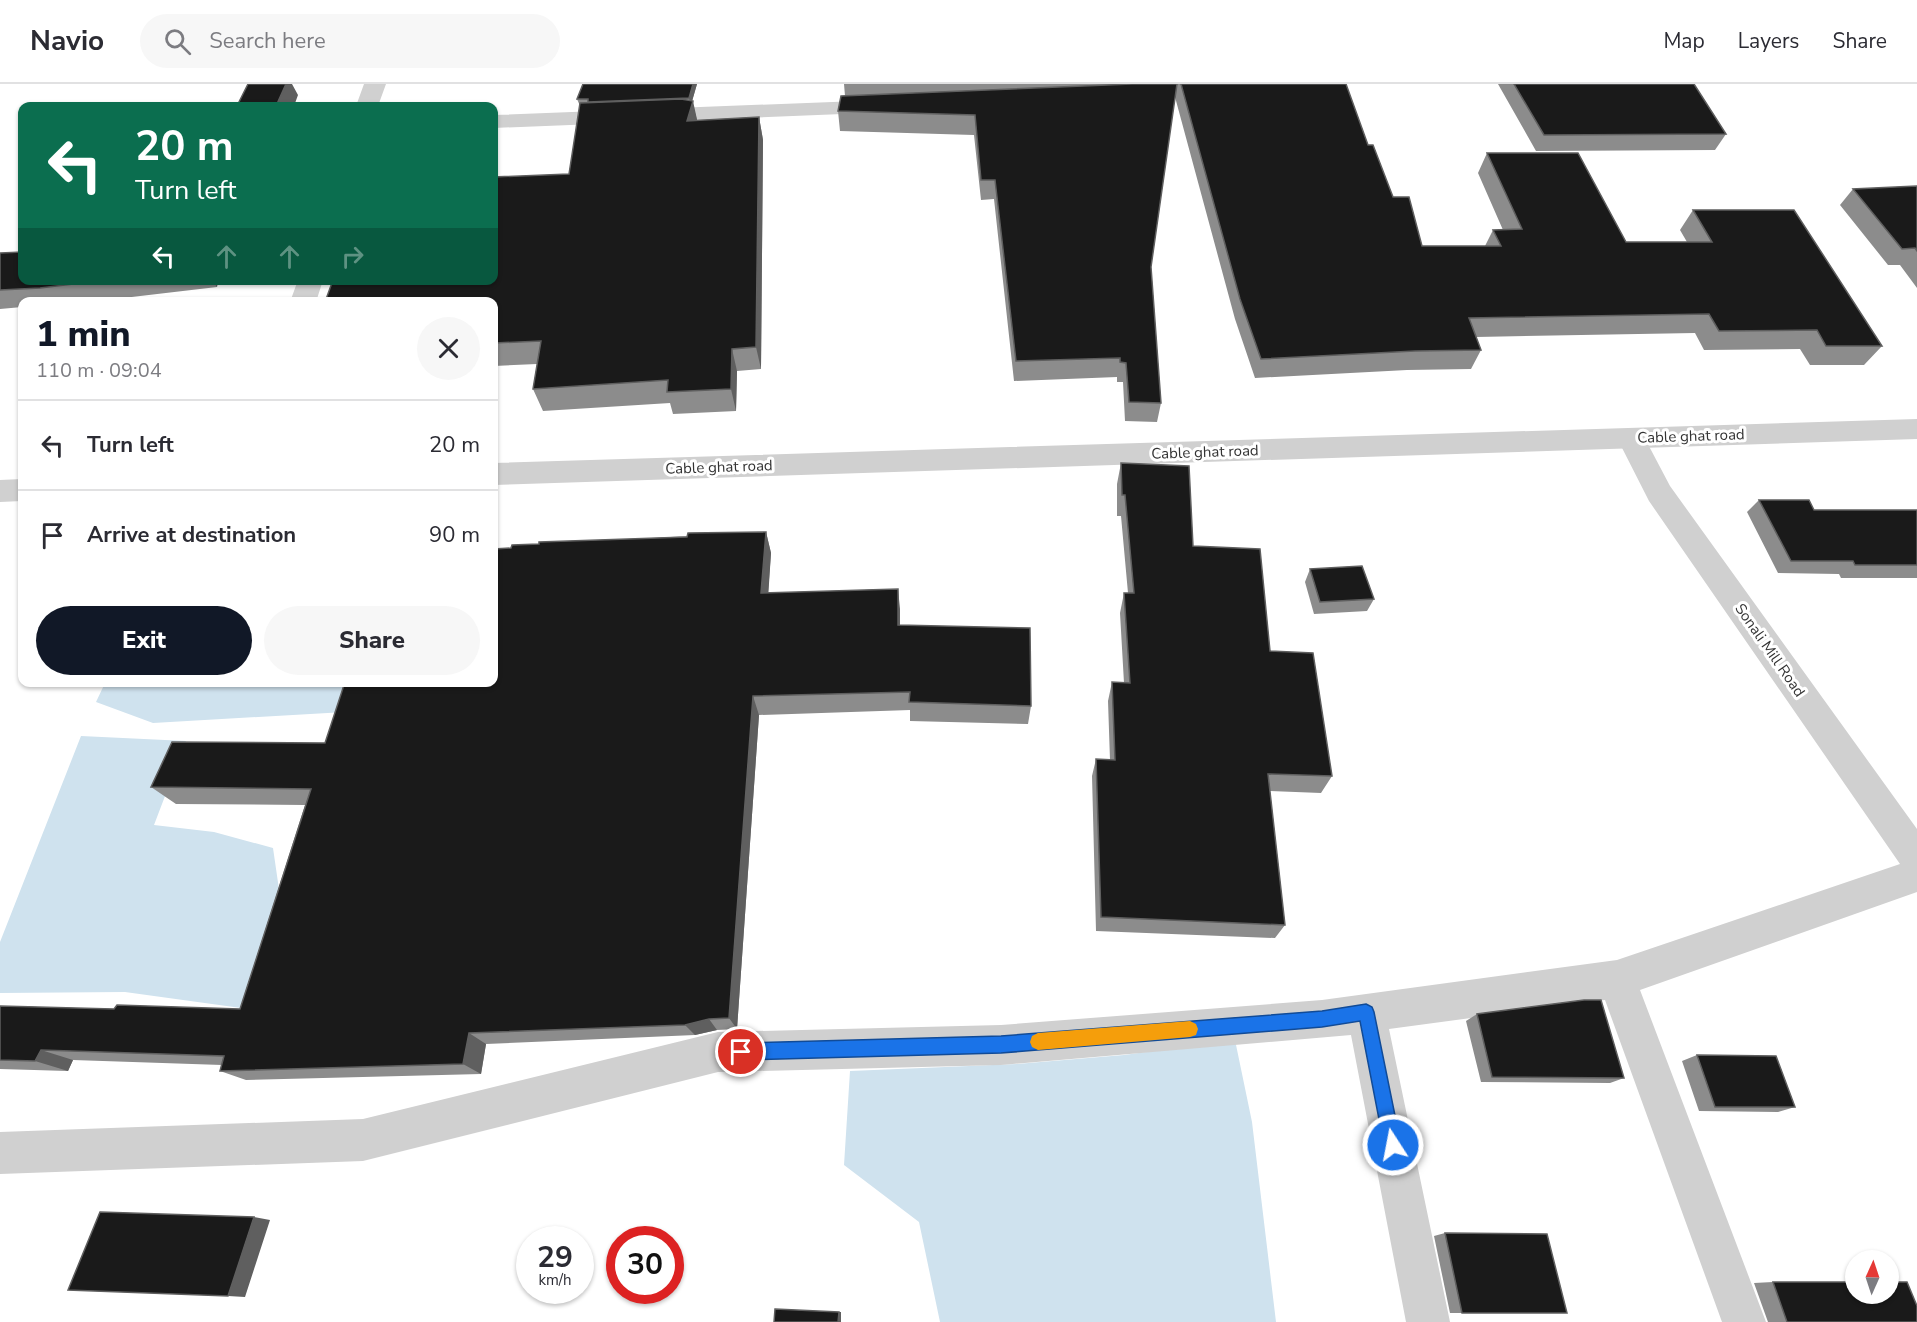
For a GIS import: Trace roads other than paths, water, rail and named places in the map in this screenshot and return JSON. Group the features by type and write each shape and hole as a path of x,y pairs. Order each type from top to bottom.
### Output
{"street":[{"path":"368,102 375,84"},
{"path":"498,122 906,106"},
{"name":"Cable ghat road","path":"498,467 1917,424"},
{"name":"Cable ghat road","path":"498,474 1917,429"},
{"name":"Sonali Mill Road","path":"1631,438 1659,493 1917,858"},
{"path":"0,484 18,483"},
{"path":"0,491 18,490"},
{"path":"0,1153 363,1140 718,1052 1001,1045 1322,1019 1617,979 1917,875"},
{"path":"1617,979 1744,1322"},
{"path":"1366,1012 1428,1322"}],"water":[{"path":"103,687 354,687 345,712 153,723 96,702"},
{"path":"81,736 186,741 154,825 214,832 273,848 282,910 241,1008 125,992 0,993 0,942"},
{"path":"1235,1040 1252,1122 1276,1322 940,1322 919,1222 844,1165 850,1071 1017,1064 1124,1055"}]}
